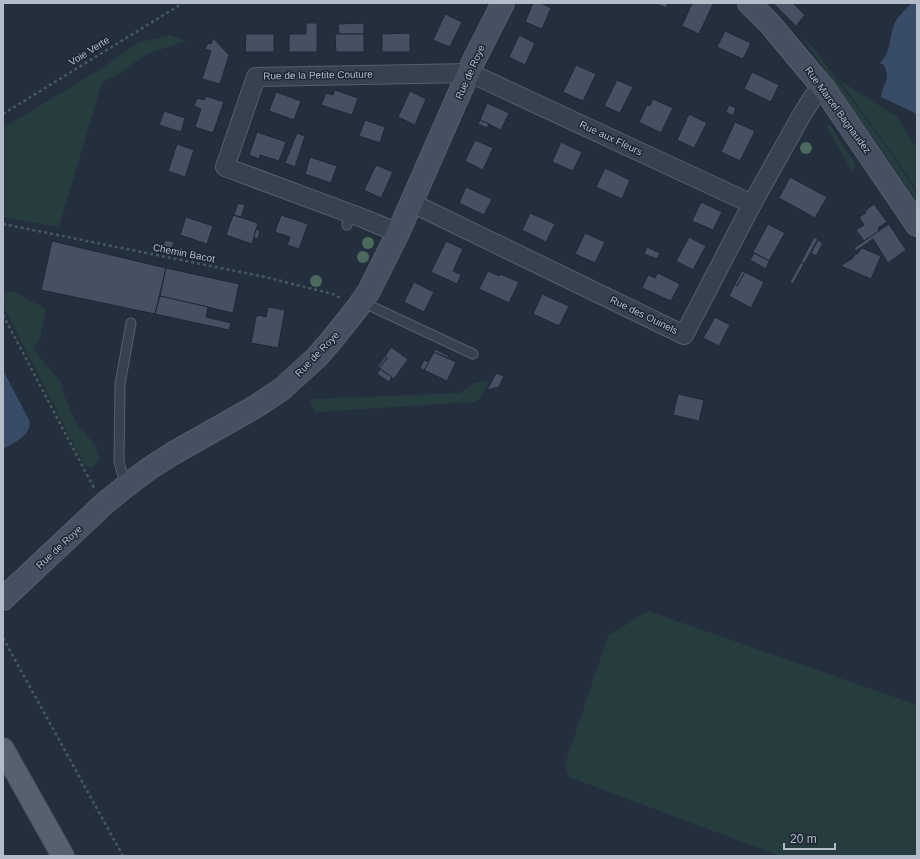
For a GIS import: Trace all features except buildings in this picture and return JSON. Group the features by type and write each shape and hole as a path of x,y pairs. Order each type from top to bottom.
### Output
{"main road":[{"name":"Rue de Roye","path":"3,599 105,503 126,486 172,454 255,407 282,389 316,358 360,304 398,233 470,73 474,60 503,3"},
{"name":"Rue Marcel Bagnaudez","path":"749,3 770,24 825,90 917,225"},
{"path":"3,749 63,856"}],"street":[{"name":"Rue aux Fleurs","path":"470,73 752,204"},
{"name":"Rue de la Petite Couture","path":"398,233 387,227 348,219 225,167 256,76 470,73"},
{"name":"Rue des Ouinels","path":"412,203 684,335 752,204 813,97 825,90"}],"lane":[{"path":"360,304 473,354"},
{"path":"126,486 120,462 120,384 131,323"}],"path":[{"name":"Voie Verte","path":"3,114 183,3"},
{"name":"Chemin Bacot","path":"3,224 265,277 333,294 360,304"},
{"path":"3,315 98,496 105,503"},
{"path":"3,638 123,856"}],"green space":[{"path":"170,35 186,41 147,54 117,75 102,82 59,227 3,217 3,128 101,69 137,43"},
{"path":"803,39 811,45 890,152 917,193 917,203 890,162"},
{"path":"839,80 897,117 917,149 917,190 890,150"},
{"path":"830,125 856,166 852,171 826,126"},
{"path":"15,292 46,309 40,339 33,347 61,382 62,391 79,428 86,434 96,447 99,460 92,468 85,466 3,306 3,293"},
{"path":"483,381 488,383 480,399 475,402 316,412 310,402 312,399 460,393 472,384"},
{"path":"648,611 917,705 917,856 780,856 569,777 565,764 608,636"}],"water":[{"path":"912,3 917,3 917,114 881,97 887,75 884,65 880,63 884,59 888,50 895,22"},
{"path":"3,370 29,420 29,425 28,430 21,438 3,449"}]}
